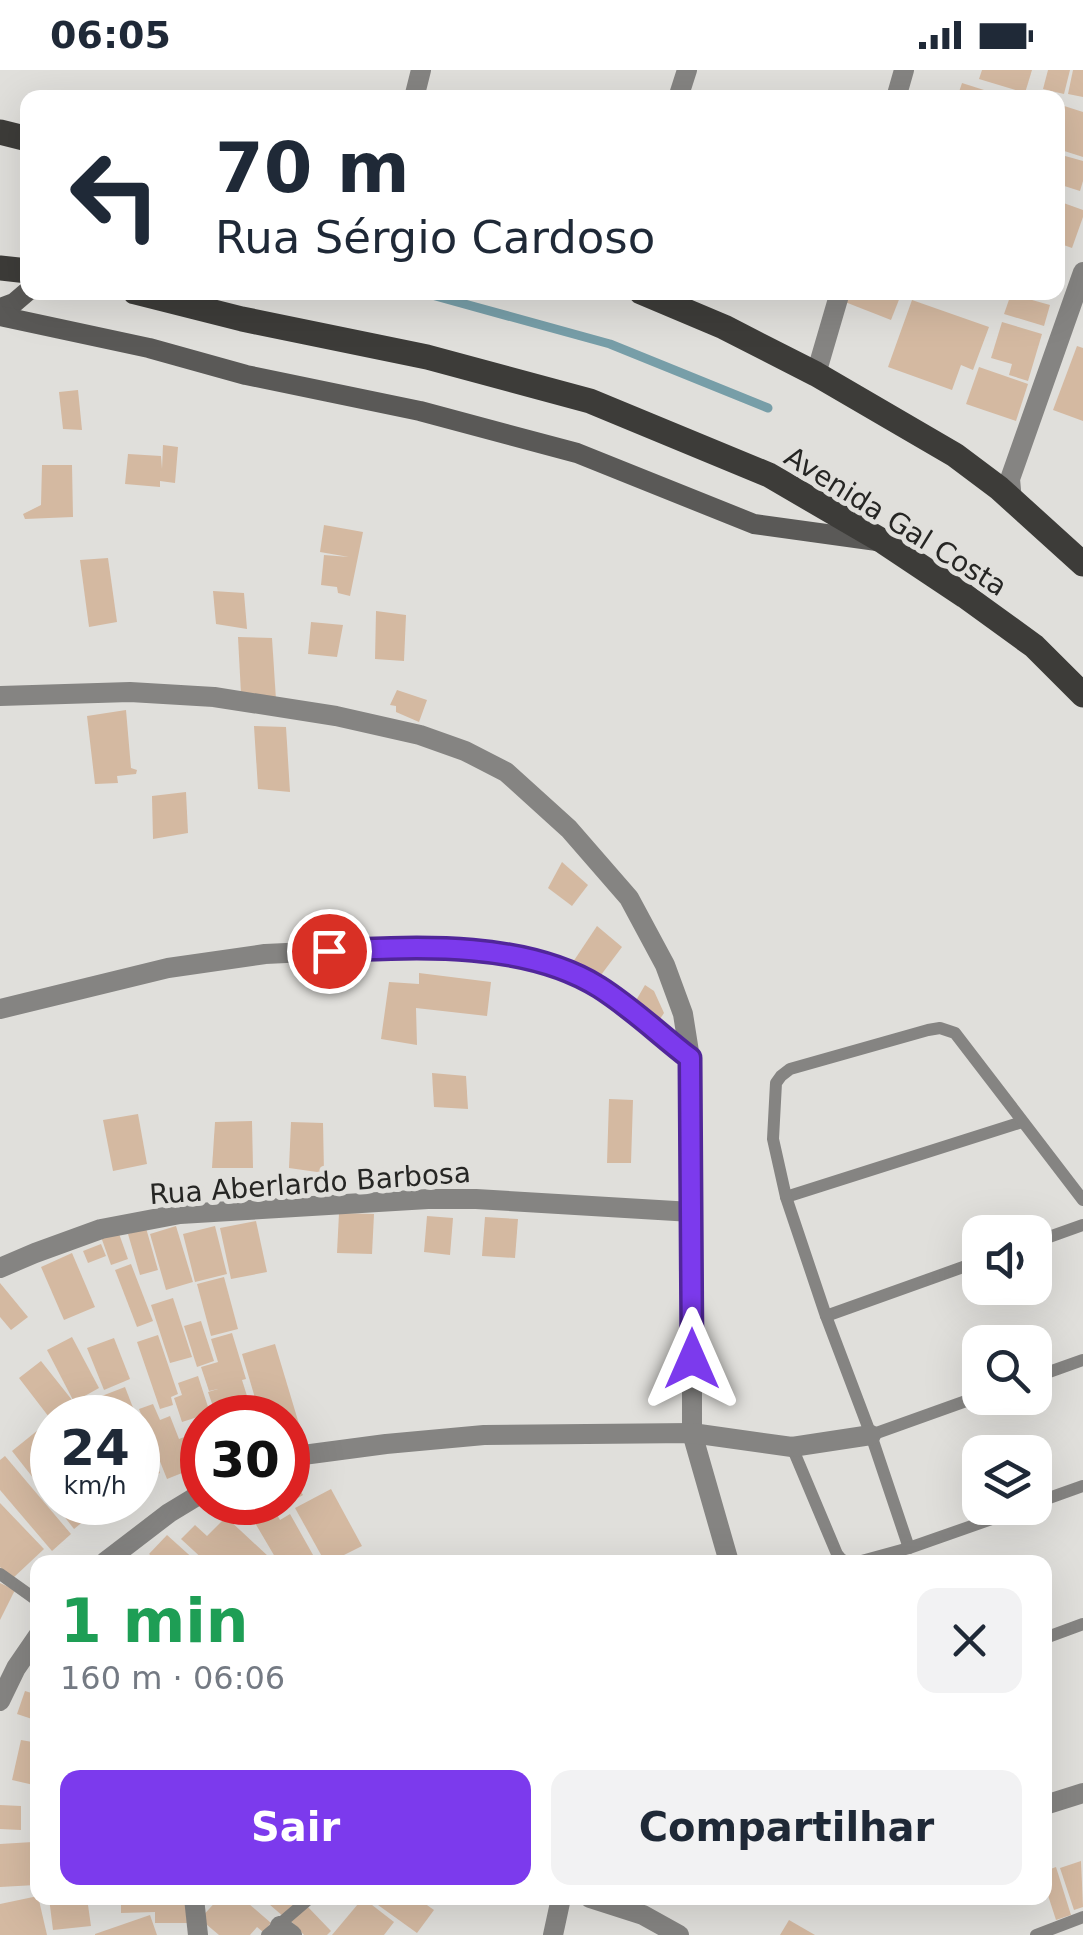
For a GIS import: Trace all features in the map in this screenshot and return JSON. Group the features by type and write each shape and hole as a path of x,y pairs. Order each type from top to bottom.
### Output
{"main road":[{"name":"Avenida Gal Costa","path":"167,300 427,357 590,402 769,475 884,542 965,596 1034,646 1083,696"},
{"path":"660,300 724,327 816,374 955,456 999,488 1083,564"}],"street":[{"path":"1012,501 1010,479 1083,272"},
{"path":"816,374 838,300"},
{"path":"0,316 149,348 246,375 420,411 577,453 754,524 884,542"},
{"path":"0,696 130,692 214,697 336,716 420,735 466,751 506,772 570,829 630,898 665,965 683,1014 690,1058 692,1432 727,1555"},
{"path":"0,1009 168,968 265,954 394,948 478,952 560,967 600,988 690,1058"},
{"name":"Rua Aberlardo Barbosa","path":"0,1268 101,1229 180,1214 460,1198 692,1212"},
{"path":"310,1454 484,1435 692,1432 792,1447 870,1435"},
{"path":"114,1555 180,1506"},
{"path":"0,1701 30,1648"},
{"path":"1052,1803 1083,1793"},
{"path":"195,1905 198,1935"},
{"path":"553,1935 560,1905"},
{"path":"613,1905 643,1914 680,1935"}],"lane":[{"path":"909,1548 786,1197 773,1138 776,1084 790,1069 928,1030 940,1028 955,1033 1083,1200"},
{"path":"786,1197 1022,1122"},
{"path":"1052,1236 1083,1225"},
{"path":"826,1316 962,1267"},
{"path":"1052,1371 1083,1360"},
{"path":"870,1435 962,1402"},
{"path":"792,1447 839,1555"},
{"path":"1052,1497 1083,1486"},
{"path":"884,1555 974,1525"},
{"path":"0,1574 30,1595"},
{"path":"1052,1635 1083,1624"},
{"path":"280,1932 304,1905"},
{"path":"1036,1935 1083,1917"}],"building":[{"path":"982,70 1032,70 1026,90 979,79"},
{"path":"1048,70 1070,70 1065,90 1043,89"},
{"path":"1073,70 1083,70 1083,97 1068,94"},
{"path":"962,83 984,90 960,90"},
{"path":"1065,106 1083,112 1083,157 1065,151"},
{"path":"1065,156 1083,161 1080,191 1065,186"},
{"path":"1065,204 1083,210 1072,248 1065,246"},
{"path":"846,300 899,300 891,320"},
{"path":"912,300 989,327 973,370 961,365 952,390 888,367"},
{"path":"1009,300 1050,305 1044,326 1004,314"},
{"path":"1002,322 1042,334 1028,381 1009,375 1012,364 991,358"},
{"path":"1077,346 1083,348 1083,421 1053,410"},
{"path":"979,367 1028,384 1016,421 966,404"},
{"path":"78,390 82,430 63,429 59,392"},
{"path":"163,445 178,447 175,483 160,481 160,487 125,484 128,454 161,456 162,469"},
{"path":"42,465 72,465 73,517 25,519 23,514 41,505"},
{"path":"324,525 363,532 350,596 338,593 337,587 321,585 324,555 349,557 320,552"},
{"path":"108,558 117,622 89,627 80,560"},
{"path":"213,591 244,593 247,629 216,624"},
{"path":"376,611 406,615 404,661 375,659"},
{"path":"311,622 343,625 337,657 308,654"},
{"path":"238,637 272,638 276,700 241,694"},
{"path":"397,690 427,700 419,722 396,712 396,706 390,705"},
{"path":"126,710 131,768 137,770 136,774 117,776 118,783 95,784 87,716"},
{"path":"254,726 286,727 290,792 258,789"},
{"path":"186,792 188,833 153,839 152,796"},
{"path":"562,862 588,885 572,906 548,888"},
{"path":"597,926 622,947 595,983 571,965"},
{"path":"419,973 491,982 487,1016 416,1008 417,1045 381,1039 389,982 419,984"},
{"path":"645,985 654,991 664,1013 654,1028 631,1009"},
{"path":"432,1073 466,1076 468,1109 434,1107"},
{"path":"609,1099 633,1100 631,1163 607,1163"},
{"path":"138,1114 147,1164 113,1171 103,1120"},
{"path":"252,1121 253,1168 212,1168 215,1122"},
{"path":"291,1122 323,1123 324,1173 289,1168"},
{"path":"339,1213 374,1214 372,1254 337,1253"},
{"path":"427,1216 453,1218 450,1255 424,1252"},
{"path":"485,1217 518,1219 515,1258 482,1256"},
{"path":"256,1221 267,1272 231,1279 220,1228"},
{"path":"176,1226 193,1282 166,1290 150,1234"},
{"path":"215,1226 227,1274 195,1282 183,1234"},
{"path":"117,1228 128,1259 111,1265 100,1234"},
{"path":"146,1228 158,1270 140,1275 128,1234"},
{"path":"101,1244 106,1256 88,1263 83,1251"},
{"path":"72,1253 95,1307 64,1320 41,1267"},
{"path":"131,1264 153,1321 137,1327 115,1270"},
{"path":"224,1277 238,1329 211,1336 197,1284"},
{"path":"0,1283 28,1317 11,1330 0,1317"},
{"path":"173,1298 192,1357 170,1363 151,1305"},
{"path":"201,1321 214,1361 197,1367 184,1326"},
{"path":"232,1333 247,1395 209,1395 208,1392 218,1389 209,1391 201,1367 218,1362 211,1339"},
{"path":"158,1335 178,1394 171,1397 173,1405 160,1409 160,1395 155,1395 137,1342"},
{"path":"72,1337 99,1388 86,1395 70,1395 47,1350"},
{"path":"114,1338 130,1379 104,1390 87,1348"},
{"path":"275,1344 290,1395 254,1395 242,1354"},
{"path":"41,1361 68,1395 32,1395 19,1378"},
{"path":"198,1376 204,1395 182,1395 178,1383"},
{"path":"125,1387 128,1395 104,1395"},
{"path":"170,1416 180,1439 180,1474 167,1479 160,1462 160,1420"},
{"path":"30,1436 30,1474 12,1451"},
{"path":"5,1456 30,1486 30,1525 63,1525 71,1534 52,1551 0,1490 0,1460"},
{"path":"331,1489 362,1546 344,1555 321,1555 304,1525 310,1525 310,1500"},
{"path":"0,1503 44,1549 30,1555 30,1562 12,1579 0,1567"},
{"path":"195,1525 207,1536 218,1525 235,1525 267,1555 198,1555 181,1539"},
{"path":"256,1525 296,1525 313,1555 274,1555"},
{"path":"167,1535 189,1555 150,1555"},
{"path":"0,1583 15,1590 0,1620"},
{"path":"25,1691 30,1693 30,1718 17,1714"},
{"path":"21,1740 30,1742 30,1784 12,1780"},
{"path":"0,1805 21,1806 21,1830 0,1829"},
{"path":"30,1842 30,1885 0,1887 0,1844"},
{"path":"1081,1861 1083,1907 1074,1910 1060,1868"},
{"path":"1056,1867 1071,1915 1056,1920 1051,1905 1052,1868"},
{"path":"30,1898 30,1905 40,1905 47,1935 0,1935 0,1904"},
{"path":"50,1905 88,1905 91,1926 53,1930"},
{"path":"121,1905 186,1905 187,1923 155,1923 155,1912 121,1913"},
{"path":"213,1905 250,1905 271,1923 263,1932 257,1927 250,1935 219,1935 200,1919"},
{"path":"270,1905 295,1905 284,1917"},
{"path":"306,1905 331,1931 327,1935 304,1935 290,1920"},
{"path":"357,1905 372,1905 394,1922 384,1935 332,1935"},
{"path":"378,1905 427,1905 434,1910 417,1933"},
{"path":"150,1915 157,1935 95,1935 95,1934"},
{"path":"789,1920 815,1935 780,1935"}],"waterway":[{"path":"450,300 610,344 768,408"}],"route":[{"path":"329,951 394,948 478,952 560,967 600,988 690,1058 692,1359"}]}
